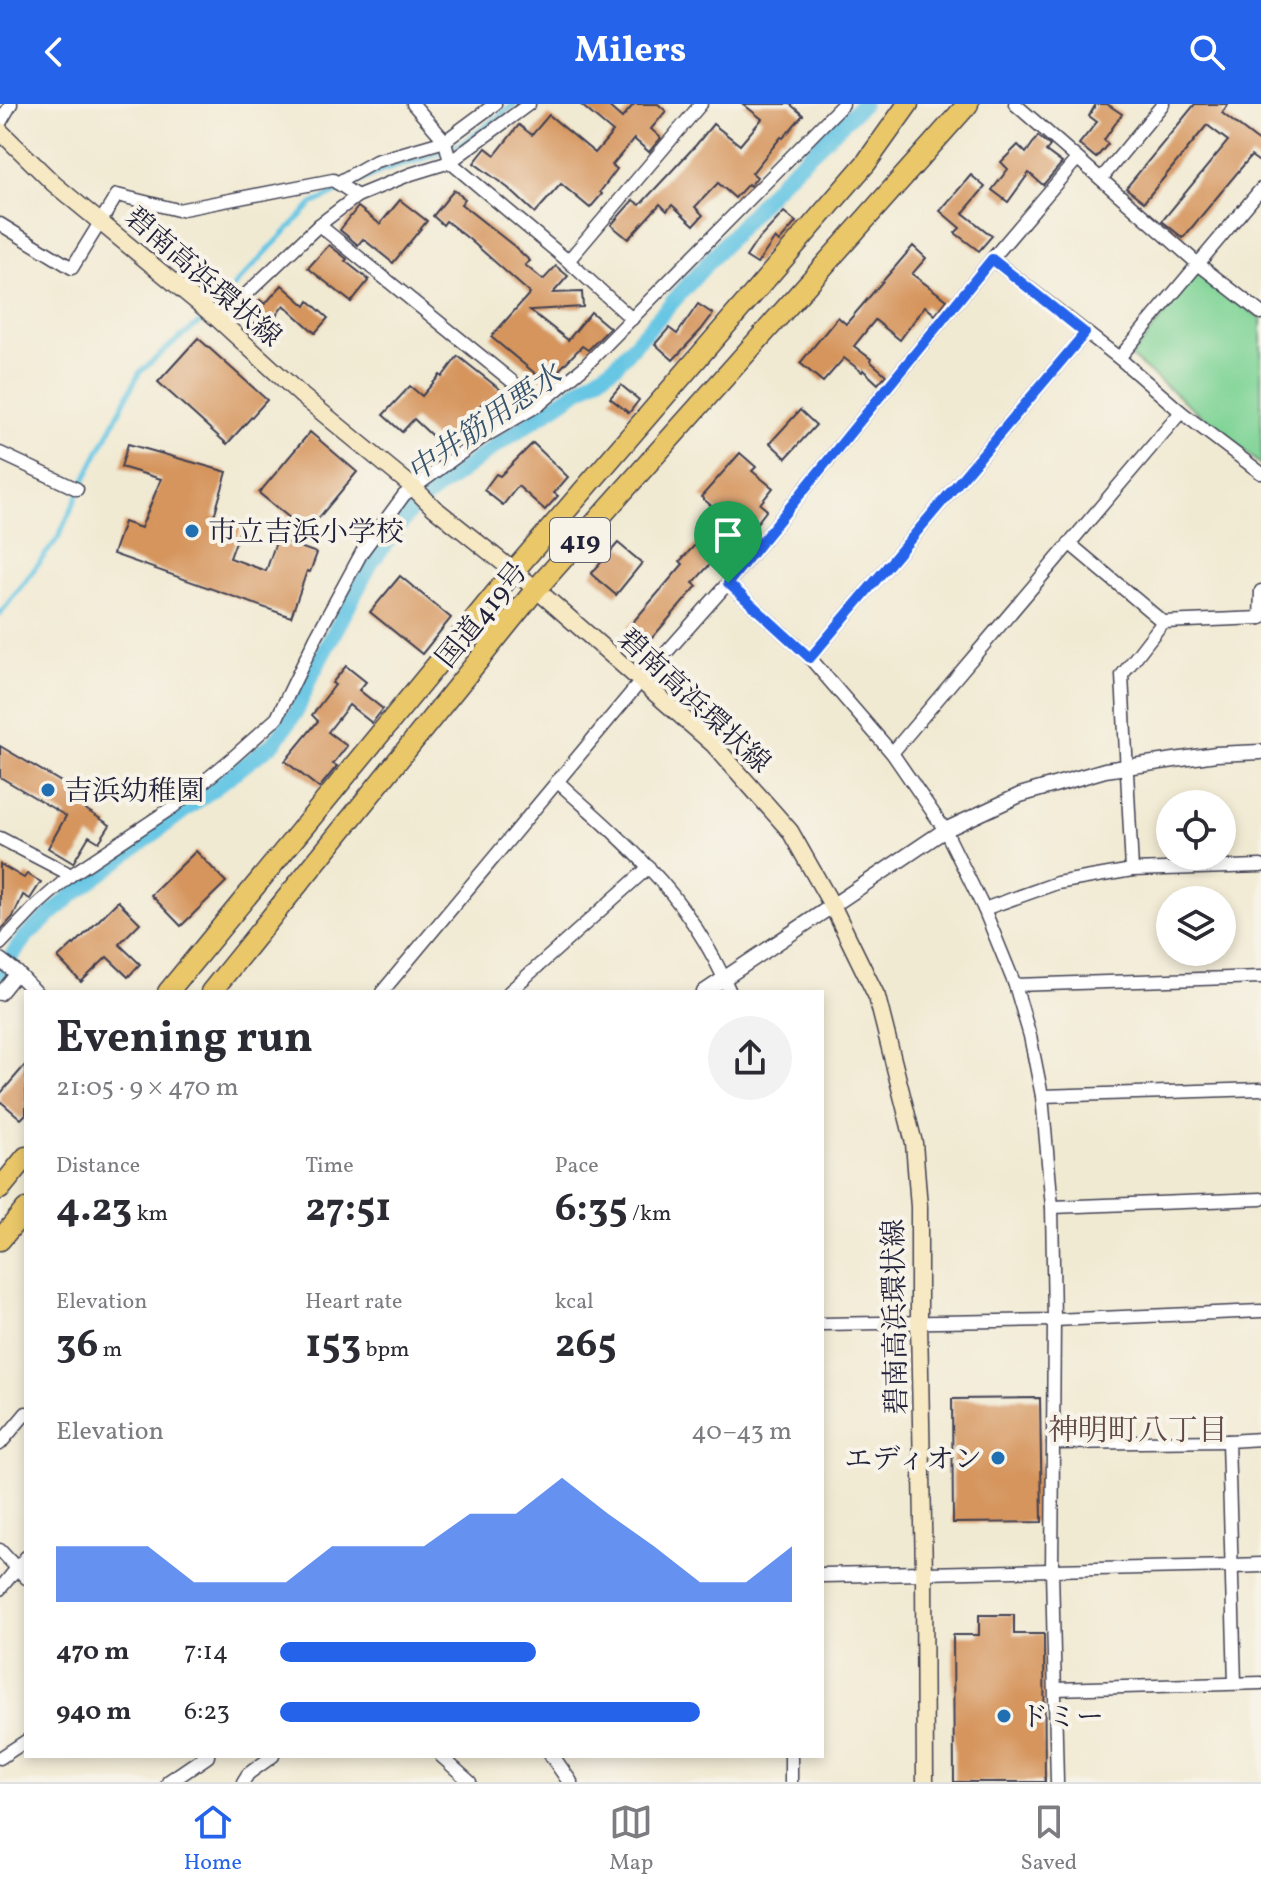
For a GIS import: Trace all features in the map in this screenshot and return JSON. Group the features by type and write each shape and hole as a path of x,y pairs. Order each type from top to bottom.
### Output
{"highway":[{"name":"国道419号","path":"170,990 513,572 866,163 908,104"},
{"name":"国道419号","path":"213,990 536,589 968,104"},
{"path":"0,1189 24,1159"},
{"path":"0,1240 24,1211"}],"main road":[{"name":"碧南高浜環状線","path":"0,131 54,184 218,319 302,396 433,507 536,589 713,744 790,831 833,907 877,997 914,1143 919,1207 925,1782"}],"street":[{"path":"0,123 11,104"},
{"path":"413,104 445,141 449,161 632,319"},
{"path":"338,184 376,161 445,141 495,104"},
{"path":"218,319 319,225 356,196 449,161 529,104"},
{"path":"568,261 701,104"},
{"path":"0,944 71,875 173,807 277,718 362,552 404,495 482,438 540,404 584,367 843,104"},
{"path":"1015,104 1197,263 1261,313"},
{"path":"1101,179 1163,104"},
{"path":"384,990 641,681 728,583 1077,159"},
{"path":"0,224 72,268 117,195 178,210 333,180 356,196"},
{"path":"1119,358 1261,189"},
{"path":"319,225 540,404"},
{"path":"992,259 1261,473"},
{"path":"810,658 1085,333"},
{"path":"892,753 1181,412"},
{"path":"0,453 77,489"},
{"path":"1069,543 1163,622 1261,618 1261,591"},
{"path":"728,583 810,658 892,753 945,830 984,909 1015,985 1030,1036 1042,1096 1052,1207 1052,1570 1057,1782"},
{"path":"1132,870 1122,675 1163,622"},
{"path":"557,781 649,867 689,916 727,985 945,830 1020,795 1079,776 1126,766 1216,754 1261,752"},
{"path":"0,838 71,875"},
{"path":"984,909 1057,883 1132,870 1261,866"},
{"path":"511,990 649,867"},
{"path":"0,994 9,967 33,990"},
{"path":"1015,985 1261,977"},
{"path":"1042,1096 1261,1089"},
{"path":"1052,1207 1261,1199"},
{"path":"824,1324 1054,1320 1261,1311"},
{"path":"0,1444 24,1415"},
{"path":"1053,1443 1261,1439"},
{"path":"1228,1441 1235,1683"},
{"path":"0,1550 23,1567 0,1589"},
{"path":"824,1575 1261,1565"},
{"path":"1055,1689 1261,1683"},
{"path":"0,1758 24,1742"},
{"path":"243,1782 248,1774 270,1758"},
{"path":"443,1758 470,1782"},
{"path":"553,1758 570,1782"},
{"path":"791,1758 791,1782"},
{"path":"169,1782 190,1760"}],"green space":[{"path":"1198,271 1261,319 1261,465 1131,357"}],"building":[{"path":"580,104 606,104 622,118 634,104 658,104 666,111 651,129 661,138 649,152 634,139 612,165 617,169 590,208 561,184 535,213 474,163 486,148 495,155 519,125 532,135 549,115 595,153 613,132"},
{"path":"743,104 790,104 803,115 752,173 757,177 750,186 748,184 735,198 718,183 695,207 703,215 694,225 672,205 667,211 660,204 628,239 611,225 633,200 640,205 713,124 740,145 762,119"},
{"path":"1096,104 1107,104 1122,114 1104,140 1108,144 1096,158 1079,144 1097,122 1089,116"},
{"path":"1195,104 1228,104 1222,113 1261,143 1261,163 1251,156 1183,238 1162,221 1228,141 1207,125 1144,202 1126,188"},
{"path":"1038,136 1050,146 1046,151 1062,163 1043,185 1029,173 1008,202 992,190 1008,169 1001,162 1018,145 1026,153"},
{"path":"971,175 985,187 963,213 992,236 979,251 955,233 960,228 940,211"},
{"path":"454,190 465,199 461,204 514,246 530,261 525,265 543,280 556,266 568,276 553,293 582,292 583,307 530,310 568,340 591,312 610,328 588,350 582,346 559,370 563,373 549,385 491,337 530,293 469,239 446,221 443,225 433,216"},
{"path":"400,200 427,221 393,263 363,239 358,245 340,230 358,207 380,224"},
{"path":"784,212 796,222 779,242 775,238 757,264 746,257 756,242"},
{"path":"329,245 369,280 351,302 308,268"},
{"path":"913,246 926,258 912,274 947,300 935,315 925,306 900,340 875,320 854,346 886,375 878,384 844,358 823,382 800,363 838,317 846,324"},
{"path":"282,285 306,306 309,301 328,318 315,333 284,305 264,331 246,316 260,300 265,304"},
{"path":"698,304 713,314 673,360 655,344 669,328 677,334"},
{"path":"198,338 267,400 227,444 158,382"},
{"path":"458,356 507,395 494,411 483,402 461,430 463,432 446,449 414,419 402,432 383,415 410,386 422,396"},
{"path":"621,385 639,400 629,413 610,398"},
{"path":"800,410 816,425 786,458 770,443"},
{"path":"310,432 357,472 307,532 259,493"},
{"path":"533,443 568,477 554,493 558,496 545,510 518,486 503,505 484,490 496,474 500,476"},
{"path":"128,444 227,472 214,516 242,525 230,558 266,571 277,539 317,553 310,572 307,571 291,617 113,554 124,522 141,528 161,479 121,467"},
{"path":"740,453 756,467 752,471 773,488 760,504 767,510 742,542 715,520 721,514 701,497"},
{"path":"618,543 642,563 616,595 591,574"},
{"path":"696,544 714,560 693,583 697,586 646,645 627,629 683,564 680,561"},
{"path":"400,576 451,618 422,654 370,612"},
{"path":"346,666 366,682 359,690 383,709 372,723 349,705 328,732 347,746 333,764 337,766 319,788 285,761 318,721 312,715"},
{"path":"0,746 85,796 79,805 110,825 99,842 89,836 73,863 48,848 66,816 0,777"},
{"path":"196,851 226,882 181,926 151,895"},
{"path":"0,864 24,878 27,874 41,882 30,899 23,895 13,917 0,931"},
{"path":"118,901 140,923 119,944 140,964 128,977 107,957 81,982 58,958"},
{"path":"24,1066 24,1116 21,1119 0,1101 0,1094"},
{"path":"1040,1398 1042,1522 953,1523 952,1399"},
{"path":"979,1615 1014,1615 1014,1634 1044,1634 1045,1782 954,1782 953,1635 979,1635"}],"waterway":[{"path":"0,614 58,538 139,373 198,324 312,204 382,171 433,156 464,142 515,104"},
{"name":"中井筋用悪水","path":"0,973 25,937 75,893 275,742 297,710 308,682 371,563 414,506 501,442 616,365 781,181 863,104"}],"place":[{"name":"市立吉浜小学校","path":"192,531"},
{"name":"吉浜幼稚園","path":"48,790"},
{"name":"エディオン","path":"998,1458"},
{"name":"ドミー","path":"1004,1716"}],"district":[{"name":"神明町八丁目","path":"1138,1430"}],"route":[{"path":"992,259 1085,333 810,658 728,583 992,259"}]}
